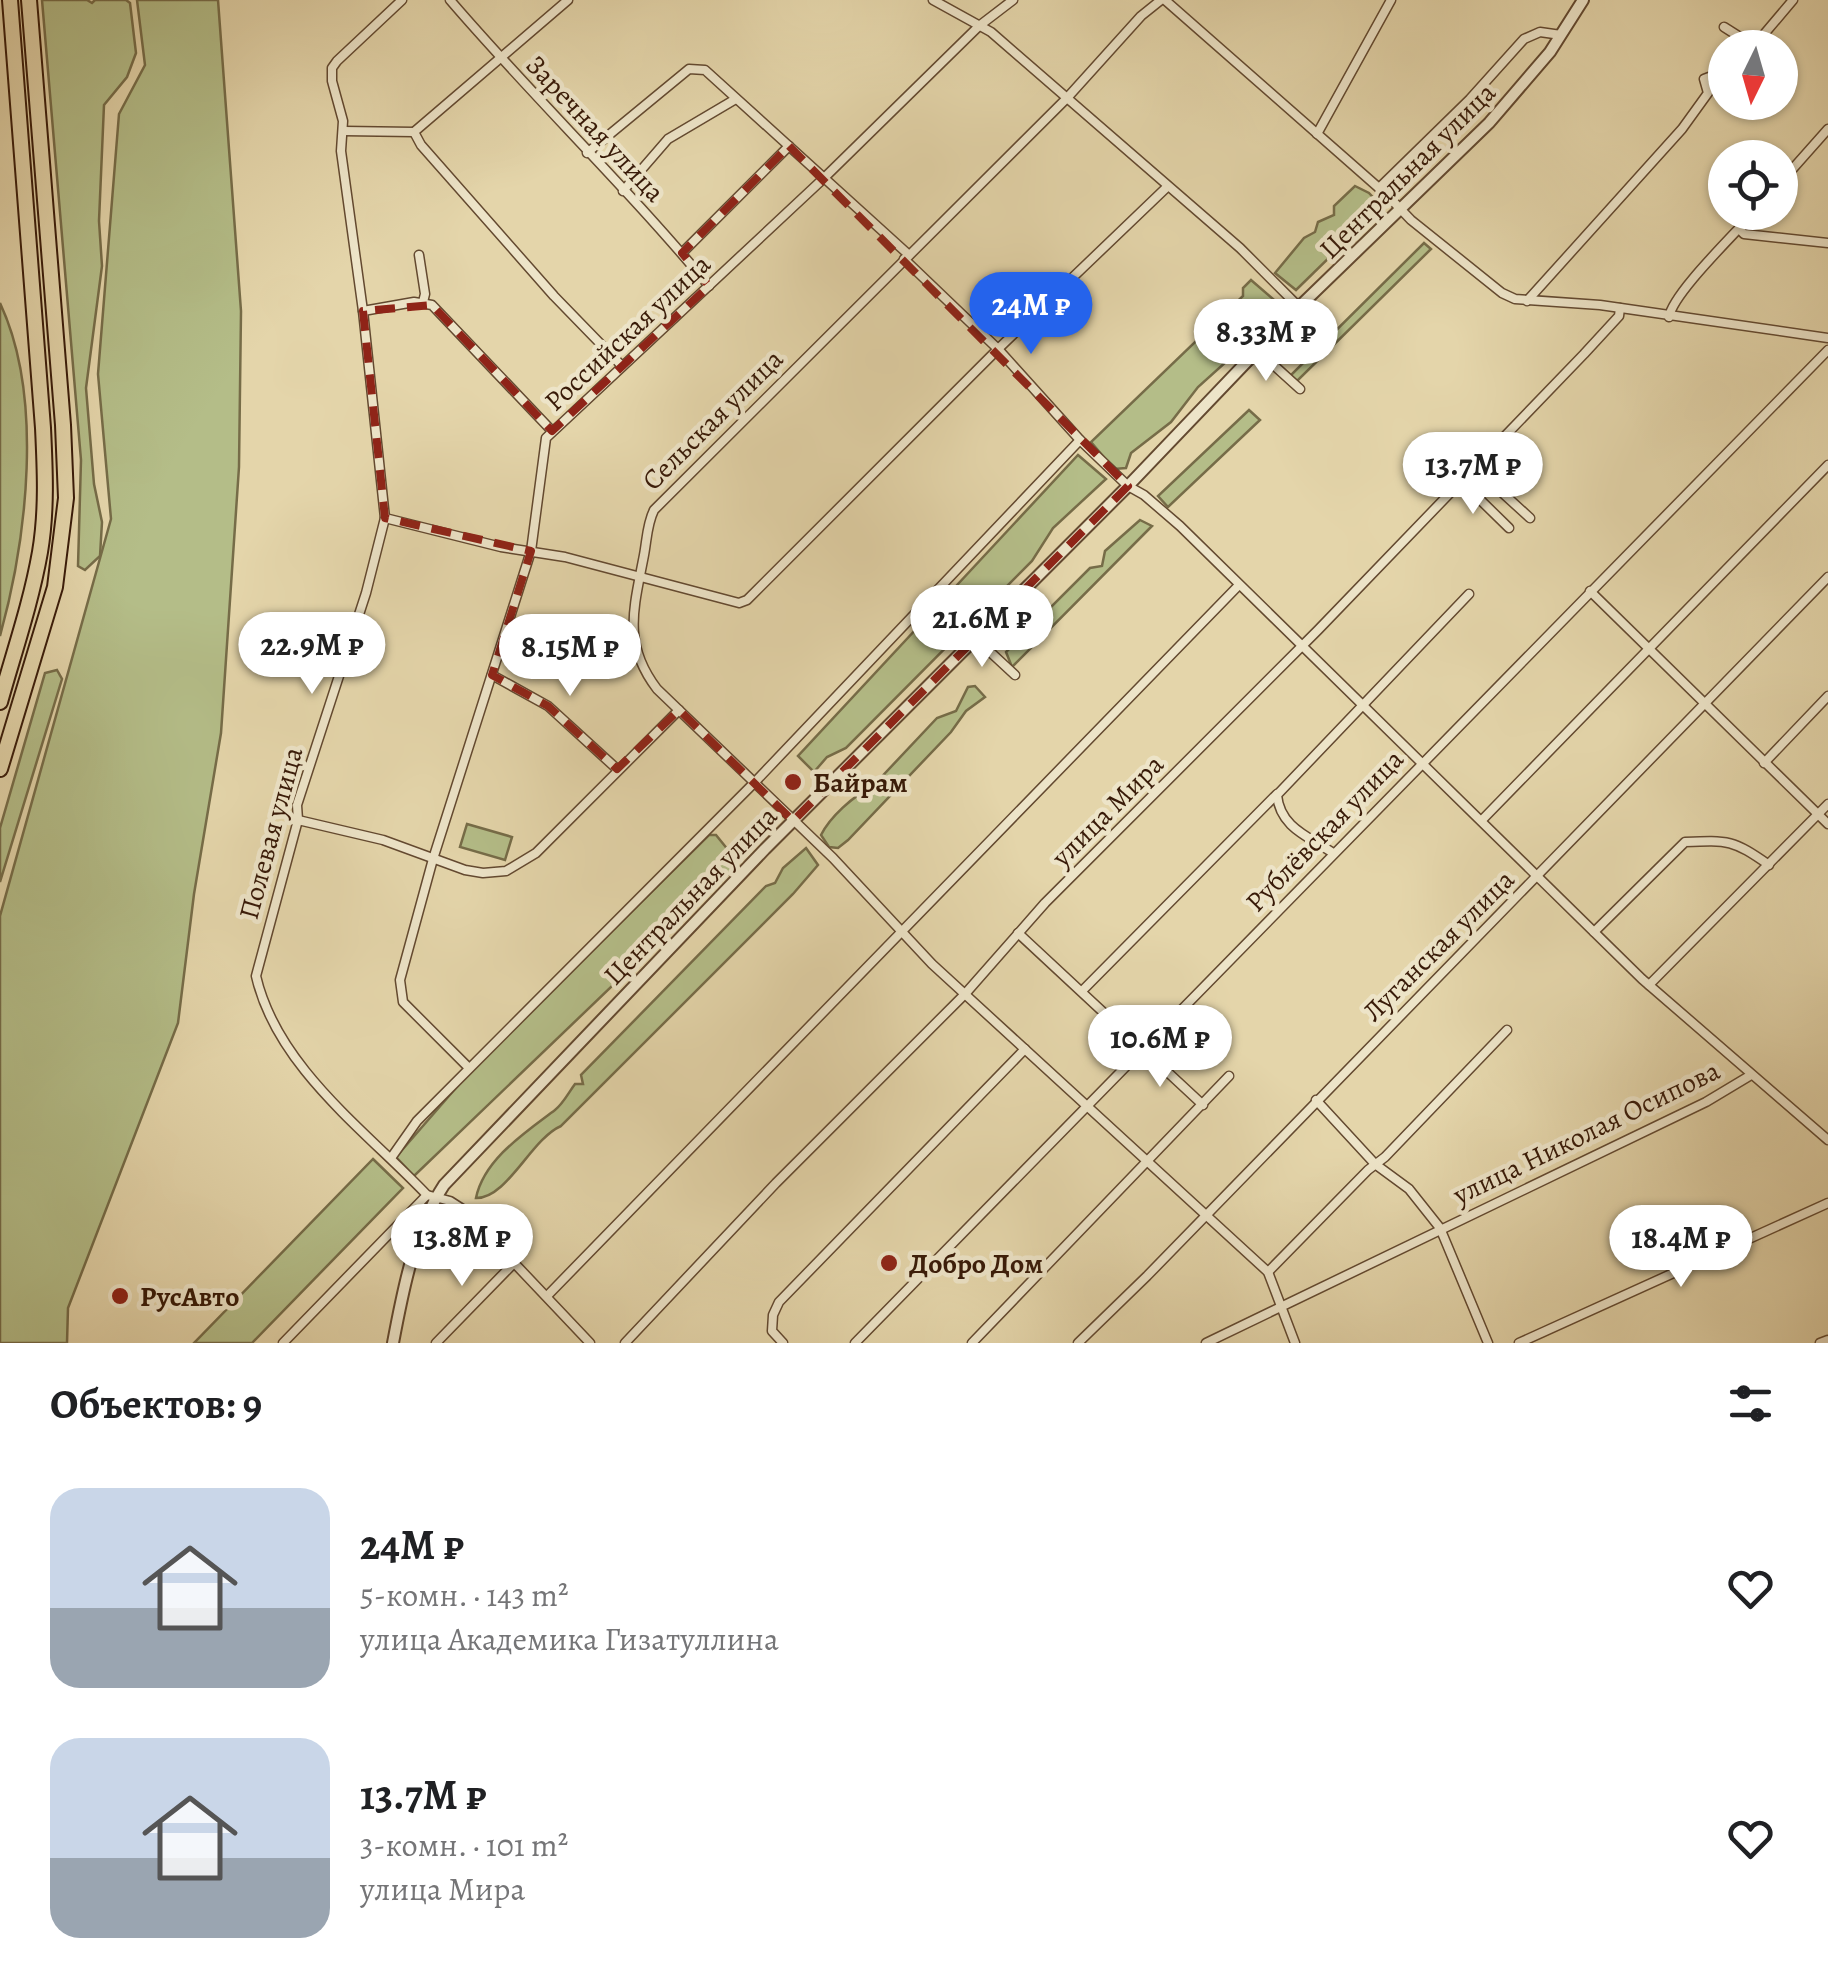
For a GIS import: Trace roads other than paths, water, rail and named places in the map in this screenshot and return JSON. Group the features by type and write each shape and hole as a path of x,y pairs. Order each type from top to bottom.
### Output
{"highway":[{"path":"0,702 34,582 45,499 44,428 10,0"},
{"path":"0,769 55,587 66,498 29,0"}],"street":[{"name":"Полевая улица","path":"402,0 332,68 344,131 340,150 363,311 384,518 366,594 297,805 298,820 256,976 262,998 288,1050 431,1196 464,1210 590,1343"},
{"name":"Заречная улица","path":"450,0 709,286"},
{"path":"344,131 414,132 568,0"},
{"path":"933,0 991,32 1240,248 1298,307"},
{"name":"Российская улица","path":"468,1068 402,1002 400,980 433,859 531,551 542,452 552,432 823,179 978,26 1013,0"},
{"path":"1163,0 1502,293 1527,301 1620,308 1828,338"},
{"name":"Сельская улица","path":"1163,0 1141,16 1067,98 654,510 633,621 636,655 658,689 833,858 901,932 1268,1272 1295,1343"},
{"path":"1317,134 1391,0"},
{"name":"Центральная улица","path":"394,1343 431,1196 793,822 1128,486 1298,307 1489,123 1536,70 1584,0"},
{"path":"1724,27 1754,46 1793,0"},
{"path":"1379,188 1470,99 1524,39 1540,32 1561,36"},
{"path":"587,153 688,69 704,70 906,257 998,349 1080,440 1128,486 1180,526 1649,985 1828,1140"},
{"path":"1527,301 1682,129 1708,93"},
{"path":"623,191 668,138 734,100"},
{"path":"1798,163 1828,129"},
{"path":"414,132 421,145 554,296 622,366"},
{"path":"682,253 789,146"},
{"path":"384,518 739,603 760,587 998,349 1167,188"},
{"path":"1669,317 1684,291 1738,230"},
{"path":"1740,230 1744,234 1828,243"},
{"path":"418,255 425,294 422,302"},
{"path":"363,311 422,302 440,311 552,432"},
{"name":"улица Мира","path":"625,1343 776,1183 965,994 1018,933 1584,354 1619,316 1620,308"},
{"path":"1257,350 1300,389"},
{"name":"Рублёвская улица","path":"855,1343 1828,350"},
{"path":"392,1158 417,1121 754,783 1080,440"},
{"path":"1482,820 1828,465"},
{"path":"1473,466 1530,518"},
{"path":"1460,480 1509,528"},
{"name":"Луганская улица","path":"1078,1343 1828,577"},
{"path":"548,1296 1239,585"},
{"path":"1590,591 1703,706 1828,824"},
{"path":"1082,992 1469,594"},
{"path":"974,638 1015,675"},
{"path":"492,675 548,706 617,769"},
{"path":"1764,763 1828,696"},
{"path":"298,820 382,840 483,873 516,868 536,853 679,710"},
{"path":"1277,794 1277,802 1290,824 1333,853"},
{"path":"1649,985 1828,804"},
{"path":"1594,932 1685,842 1730,841 1769,866"},
{"path":"1018,933 1203,1105"},
{"path":"1268,1272 1507,1030"},
{"path":"783,1343 772,1331 779,1302 1025,1049"},
{"name":"улица Николая Осипова","path":"1206,1343 1706,1102 1751,1075"},
{"path":"972,1343 1229,1076"},
{"path":"1316,1100 1375,1164 1408,1190 1440,1228 1488,1343"},
{"path":"283,1343 431,1196"},
{"path":"1519,1343 1828,1203"},
{"path":"401,1222 412,1222 422,1230"},
{"path":"436,1343 515,1262"},
{"path":"1820,1343 1828,1340"}],"place":[{"name":"Байрам","path":"793,782"},
{"name":"Добро Дом","path":"889,1263"},
{"name":"РусАвто","path":"120,1296"}]}
